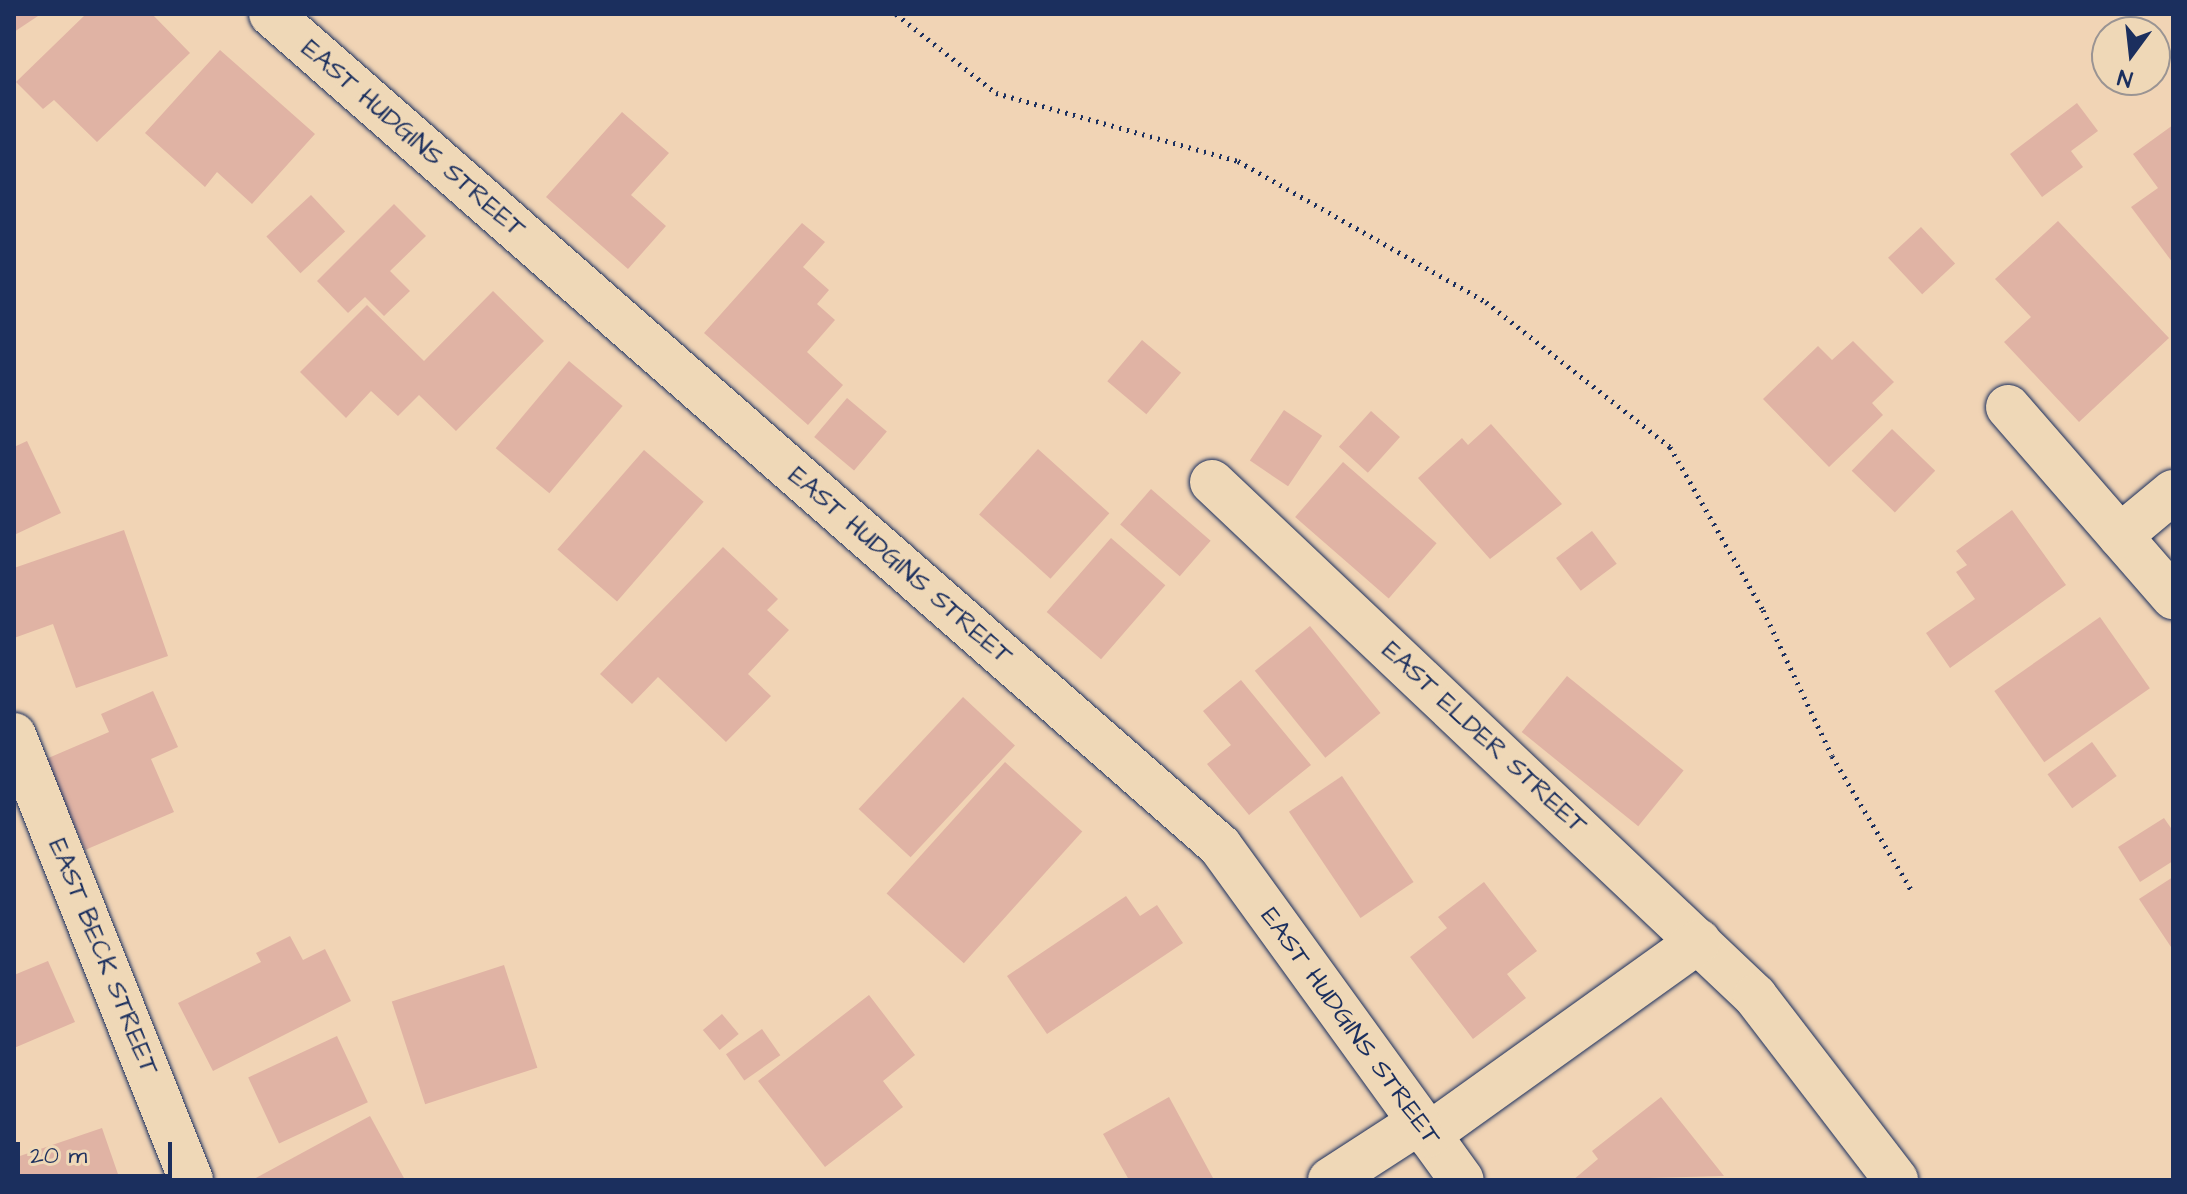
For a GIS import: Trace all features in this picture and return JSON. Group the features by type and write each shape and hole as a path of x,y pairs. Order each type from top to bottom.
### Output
{"street":[{"name":"EAST HUDGINS STREET","path":"271,14 1220,846 1462,1180"},
{"path":"2008,407 2173,597"},
{"name":"EAST ELDER STREET","path":"1212,482 1755,996 1896,1180"},
{"path":"2120,536 2173,492"},
{"name":"EAST BECK STREET","path":"14,735 191,1180"},
{"path":"1330,1180 1423,1129 1699,941"}],"path":[{"path":"896,14 996,93 1238,161 1486,302 1670,447 1763,610 1832,756 1913,893"}],"building":[{"path":"14,14 41,14 14,32"},
{"path":"86,14 152,14 190,53 97,142 54,100 43,109 16,82"},
{"path":"220,50 315,134 252,204 217,172 205,187 145,133"},
{"path":"2077,103 2098,131 2071,151 2083,167 2042,197 2010,154"},
{"path":"622,112 669,153 631,195 666,226 628,269 546,197"},
{"path":"2173,125 2173,263 2131,207 2158,188 2133,154"},
{"path":"311,195 345,232 300,273 266,237"},
{"path":"394,204 426,236 390,271 410,291 384,316 365,297 348,313 317,281"},
{"path":"2058,221 2169,338 2079,422 2004,342 2031,317 1995,279"},
{"path":"802,223 825,242 803,267 829,290 817,304 835,320 807,352 843,385 808,425 704,333"},
{"path":"1921,227 1955,264 1922,294 1888,258"},
{"path":"493,291 544,341 456,431 419,395 398,416 371,391 346,418 300,372 367,305 424,361"},
{"path":"1142,340 1181,373 1146,414 1107,381"},
{"path":"1853,341 1894,382 1872,403 1883,415 1829,467 1763,399 1818,346 1832,360"},
{"path":"569,361 623,406 549,493 496,448"},
{"path":"847,398 887,431 854,470 814,437"},
{"path":"1284,410 1322,436 1288,486 1250,461"},
{"path":"1371,411 1400,437 1368,473 1339,447"},
{"path":"1491,424 1562,504 1490,559 1418,478 1462,438 1468,445"},
{"path":"1892,429 1935,471 1895,512 1852,471"},
{"path":"27,441 61,513 14,535 14,447"},
{"path":"1038,449 1109,513 1050,579 979,514"},
{"path":"644,450 704,502 617,601 557,550"},
{"path":"1343,462 1437,543 1389,598 1295,517"},
{"path":"1151,489 1211,541 1180,576 1120,524"},
{"path":"2012,510 2066,585 1950,668 1926,633 1975,599 1956,572 1967,565 1956,551"},
{"path":"124,530 168,656 76,688 53,624 14,638 14,568"},
{"path":"1592,531 1617,564 1581,591 1556,558"},
{"path":"1111,538 1165,585 1101,659 1047,612"},
{"path":"723,547 778,599 767,610 789,630 748,674 771,696 726,742 658,677 632,704 600,674"},
{"path":"2100,617 2150,688 2044,762 1994,691"},
{"path":"1310,626 1380,713 1325,758 1255,671"},
{"path":"1567,676 1684,770 1638,826 1522,732"},
{"path":"1241,680 1311,765 1249,815 1207,764 1231,745 1203,711"},
{"path":"153,691 178,747 151,759 174,812 85,850 46,759 109,732 101,714"},
{"path":"963,697 1015,745 911,857 859,809"},
{"path":"2092,742 2117,776 2072,808 2048,774"},
{"path":"1005,762 1082,832 964,963 887,894"},
{"path":"1342,776 1414,882 1361,918 1289,812"},
{"path":"2164,818 2173,831 2173,861 2140,882 2118,847"},
{"path":"2173,877 2173,950 2139,899"},
{"path":"1484,882 1537,951 1507,974 1526,998 1473,1039 1410,957 1447,928 1438,917"},
{"path":"1126,896 1140,916 1157,905 1183,943 1047,1034 1007,976"},
{"path":"290,936 303,960 325,949 351,1001 213,1071 178,1003 261,962 256,953"},
{"path":"48,961 75,1022 14,1048 14,975"},
{"path":"504,965 537,1068 425,1104 392,1001"},
{"path":"869,995 915,1055 883,1081 903,1107 825,1167 758,1081"},
{"path":"722,1014 739,1034 720,1050 703,1030"},
{"path":"762,1029 780,1055 744,1080 726,1054"},
{"path":"337,1036 368,1102 279,1144 248,1077"},
{"path":"1169,1097 1213,1178 1129,1180 1103,1134"},
{"path":"1661,1097 1724,1176 1573,1180 1598,1159 1592,1151"},
{"path":"370,1116 405,1180 252,1180"},
{"path":"102,1128 120,1180 14,1180 14,1158"}]}
